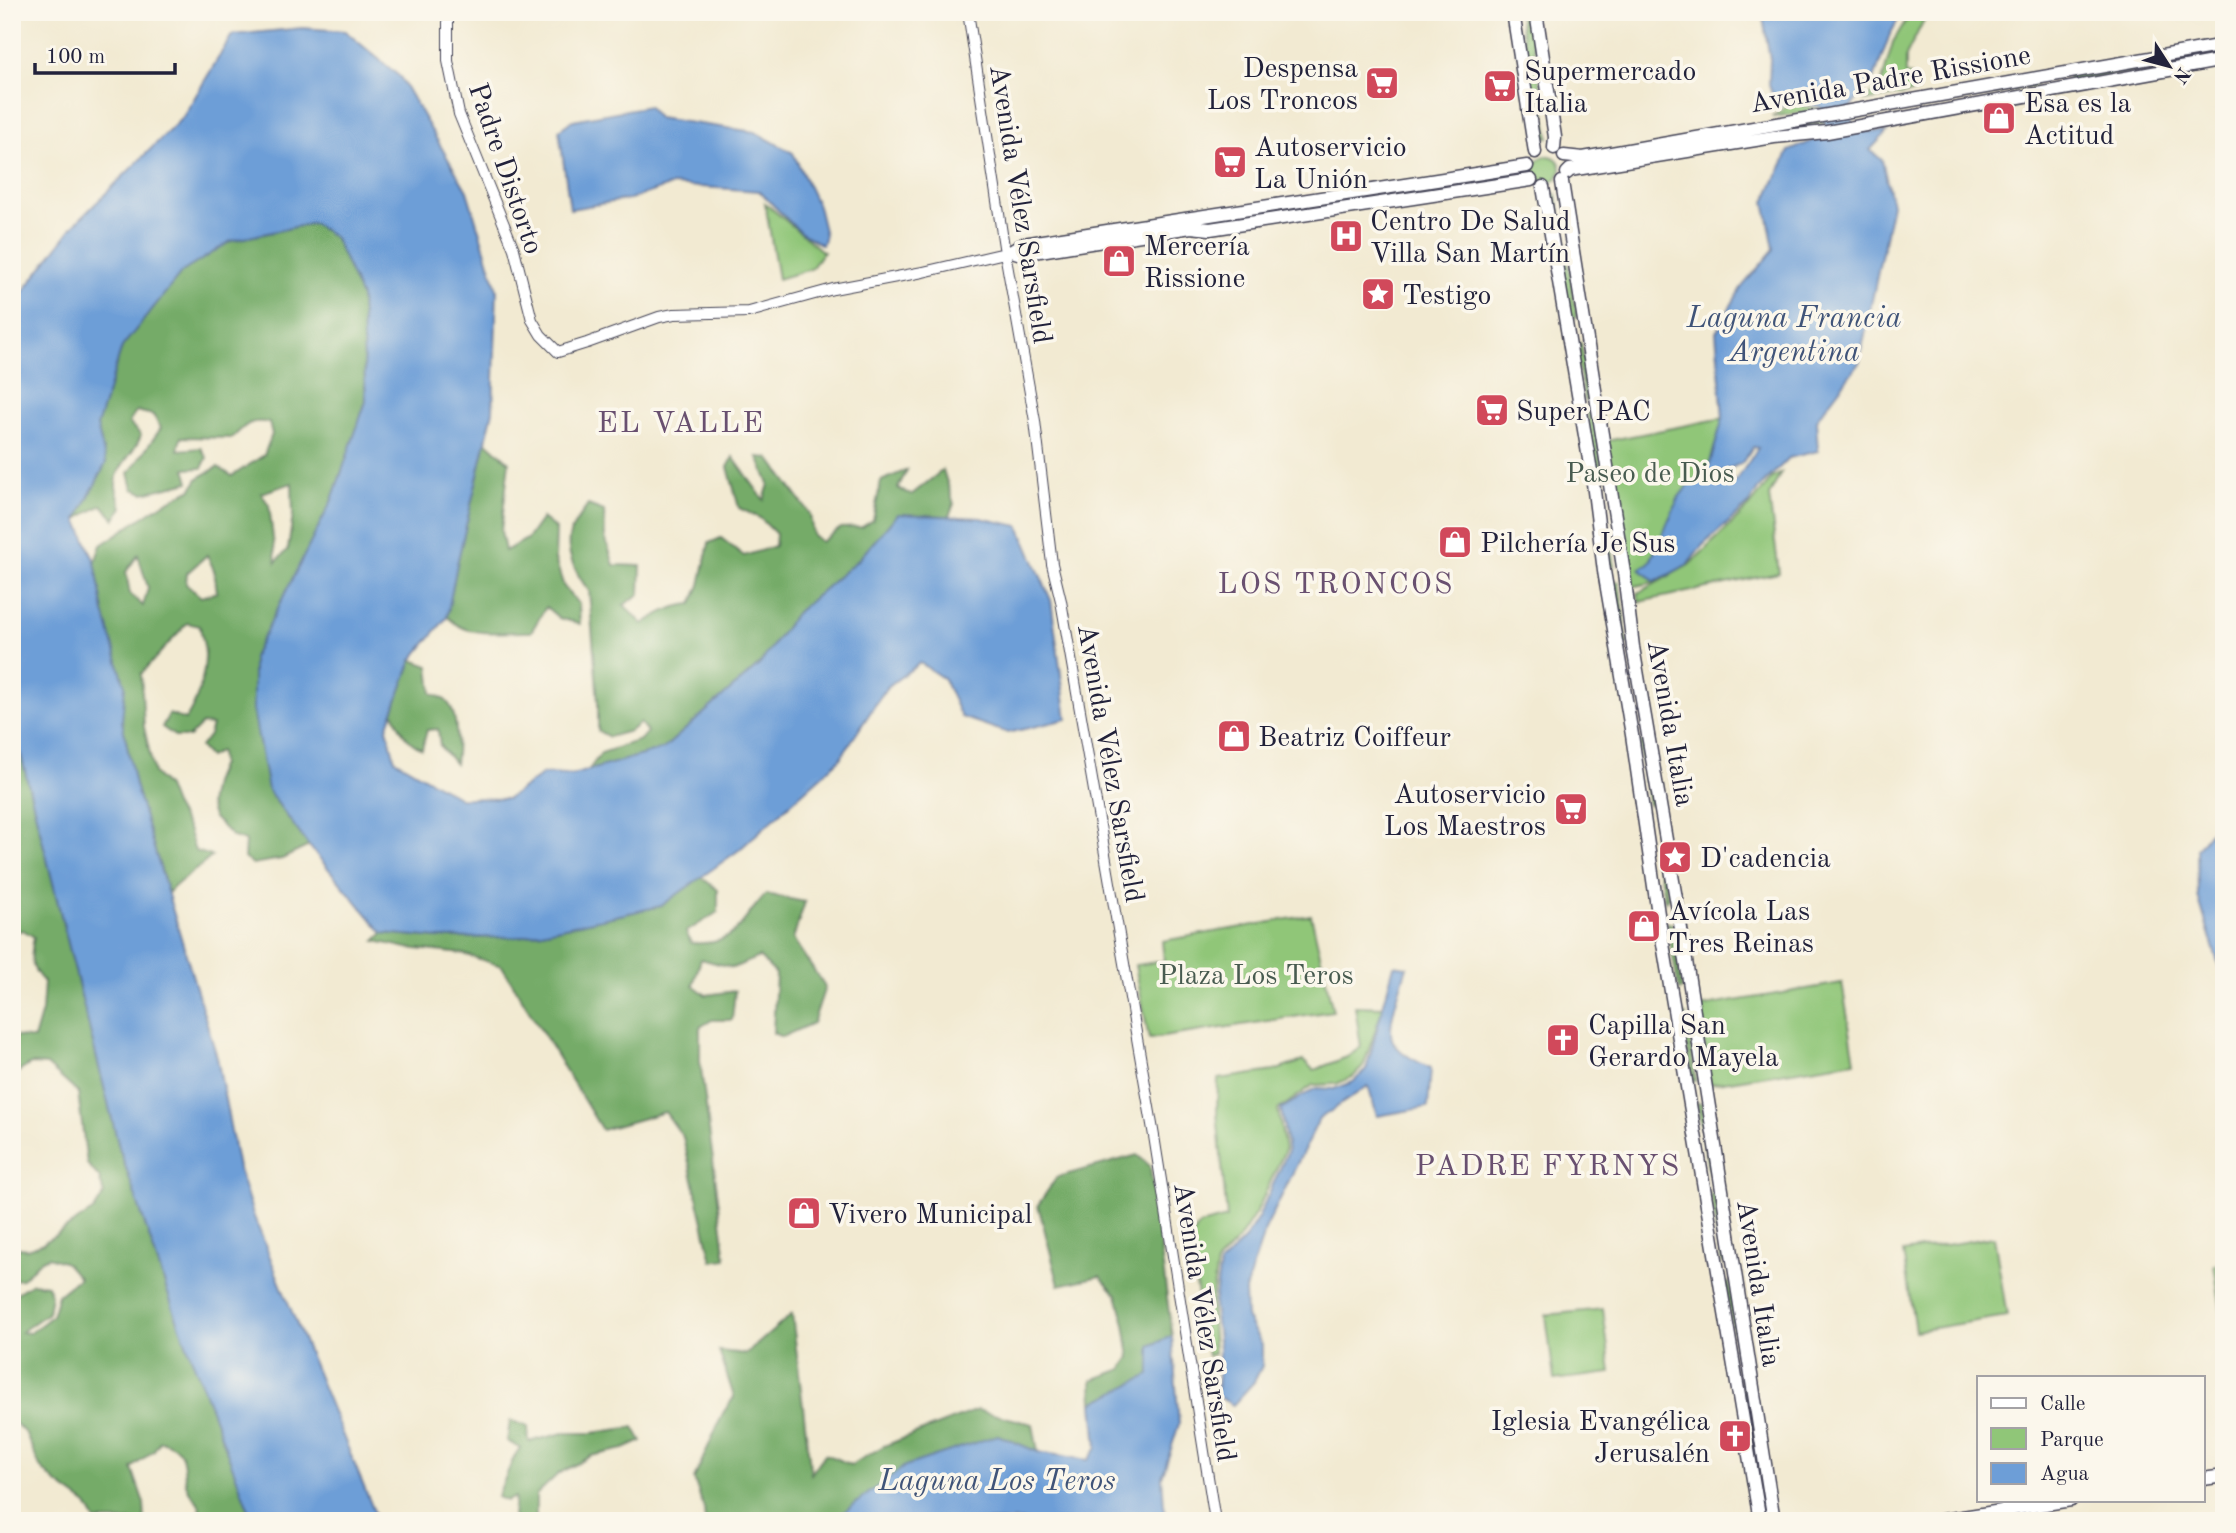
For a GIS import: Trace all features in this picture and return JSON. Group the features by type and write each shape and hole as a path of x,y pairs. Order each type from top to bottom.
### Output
{"main road":[{"path":"1513,12 1535,152"},
{"path":"1008,252 1021,254 1191,228 1210,229 1537,183 1554,186 1564,177 1555,137 1536,12"},
{"name":"Avenida Padre Rissione","path":"1559,152 1583,158 2224,45"},
{"name":"Avenida Padre Rissione","path":"1564,177 1570,170 1762,139 1827,132 2224,60"},
{"path":"1527,166 1535,152 1544,147 1559,152"},
{"path":"1008,252 1023,244 1527,166"},
{"path":"1527,166 1537,183"},
{"name":"Avenida Italia","path":"1564,177 1633,648 1678,910 1774,1521"},
{"name":"Avenida Italia","path":"1537,183 1593,483 1604,571 1632,734 1658,914 1760,1521"},
{"path":"2204,1479 2224,1476"},
{"path":"1937,1521 2058,1502"}],"street":[{"name":"Padre Distorto","path":"448,12 448,61 458,114 514,249 532,320 541,335 558,352 659,317 749,312 833,289 1008,252"},
{"name":"Avenida Vélez Sarsfield","path":"968,12 1035,421 1052,564 1062,601 1154,1136 1215,1521"}],"green space":[{"path":"1519,12 1528,12 1549,137 1539,138"},
{"path":"1911,12 1926,16 1906,56 1906,74 1916,79 1918,92 1865,101 1882,81 1893,42"},
{"path":"2208,51 2209,59 2069,82 2068,74"},
{"path":"2035,83 2035,86 1739,138 1739,135"},
{"path":"1792,103 1820,110 1772,117"},
{"path":"1548,156 1557,160 1561,169 1557,178 1548,182 1539,178 1535,169 1539,160"},
{"path":"1524,172 1524,175 1386,196 1386,193"},
{"path":"1364,194 1365,201 1228,221 1227,216"},
{"path":"1557,194 1577,317 1571,318 1548,196"},
{"path":"765,203 823,252 811,269 778,279"},
{"path":"313,223 335,238 361,297 366,401 332,500 268,790 309,846 282,859 252,864 244,858 245,841 233,837 213,817 209,804 213,783 221,764 220,751 209,757 200,747 209,735 212,725 202,724 189,737 176,737 162,727 169,714 185,720 197,698 202,680 205,655 200,626 187,623 141,674 144,727 154,773 167,787 188,829 195,851 212,856 168,893 135,785 122,721 124,686 104,612 95,562 101,545 164,503 192,489 198,478 218,467 232,476 264,455 272,434 269,423 248,424 232,438 181,437 178,450 201,448 207,458 202,468 185,469 189,482 144,493 133,489 129,473 161,428 153,415 136,411 129,423 141,435 117,478 116,485 122,507 115,519 102,505 77,519 106,463 97,426 122,347 182,272 231,241","holes":["292,483 293,515 288,549 276,562 269,505 261,493","138,555 148,588 143,606 130,594 126,572","207,555 214,570 217,592 201,597 186,584 187,573"]},
{"path":"1581,343 1591,400 1585,401 1574,344"},
{"path":"1593,412 1604,483 1597,484 1587,413"},
{"name":"Paseo de Dios","path":"1723,418 1710,463 1702,478 1690,483 1679,497 1650,562 1640,569 1655,582 1631,587 1606,441"},
{"path":"486,441 509,462 501,531 505,551 527,539 542,518 556,529 555,559 564,587 579,604 580,624 559,618 546,607 531,632 468,630 447,617"},
{"path":"733,457 764,500 769,484 758,457 769,458 810,514 813,535 821,542 841,528 862,527 873,520 881,481 907,470 898,488 911,495 943,470 954,504 949,516 898,514 859,559 795,614 760,664 663,749 588,771 601,753 640,740 647,732 640,723 630,731 609,737 598,731 589,591 570,557 571,530 588,505 604,511 605,537 614,565 641,566 640,594 624,605 643,624 672,608 692,604 700,585 709,543 721,538 744,556 775,546 776,534 760,518 739,508 728,467"},
{"path":"1781,473 1769,496 1779,573 1639,602 1638,593 1689,565 1750,506 1772,478"},
{"path":"1600,508 1605,508 1614,566 1609,567"},
{"path":"1619,582 1627,644 1621,644 1614,583"},
{"path":"412,660 429,666 432,693 444,699 451,707 456,732 455,764 440,746 438,729 427,730 422,749 404,734 393,712"},
{"path":"12,706 17,739 119,1147 173,1308 253,1521 190,1521 200,1510 186,1483 182,1456 171,1445 160,1441 154,1450 132,1468 144,1503 145,1521 96,1521 87,1505 55,1482 40,1467 26,1434 12,1420 12,1364 15,1358 12,1356 12,1296 32,1283 47,1285 51,1295 48,1313 21,1332 30,1333 52,1316 58,1295 79,1278 66,1263 48,1257 40,1261 22,1279 12,1280 12,1247 27,1249 43,1243 94,1210 104,1194 99,1177 87,1164 78,1093 47,1065 31,1064 12,1076 12,1036 34,1039 42,1011 44,982 32,961 34,937 23,930 12,933"},
{"path":"1639,742 1644,743 1653,803 1649,805"},
{"path":"1654,843 1659,844 1668,899 1665,901"},
{"path":"701,877 718,890 718,912 686,932 691,943 719,941 728,936 766,894 805,902 793,939 825,987 813,1023 782,1037 773,1033 776,974 759,957 733,968 701,959 693,985 706,995 735,991 732,1020 712,1020 700,1027 700,1061 726,1259 712,1261 683,1137 665,1112 602,1130 502,966 463,954 407,948 375,941 383,933 438,938 519,937 661,906"},
{"name":"Plaza Los Teros","path":"1311,915 1333,1011 1149,1039 1135,965 1164,961 1162,941"},
{"path":"1667,923 1672,924 1682,989 1679,991"},
{"path":"1842,983 1855,1061 1710,1084 1699,1007"},
{"path":"1355,1006 1383,1007 1363,1067 1353,1077 1336,1084 1313,1085 1278,1110 1285,1150 1257,1211 1239,1239 1217,1262 1211,1305 1214,1354 1208,1356 1189,1243 1199,1225 1227,1218 1217,1113 1218,1079 1274,1071 1303,1061 1314,1070 1347,1057 1361,1047"},
{"path":"1681,1014 1686,1015 1696,1080 1693,1082"},
{"path":"1697,1103 1702,1104 1712,1171 1709,1173"},
{"path":"1137,1155 1150,1166 1172,1336 1150,1346 1151,1375 1093,1403 1092,1380 1122,1369 1130,1357 1117,1295 1100,1276 1059,1285 1038,1205 1057,1177"},
{"path":"1710,1194 1715,1195 1726,1261 1722,1263"},
{"path":"1994,1237 2007,1316 1915,1331 1903,1252"},
{"path":"2224,1263 2224,1329 2214,1265"},
{"path":"1729,1283 1741,1350 1737,1352 1725,1284"},
{"path":"1603,1309 1611,1373 1554,1380 1546,1315"},
{"path":"792,1314 811,1474 825,1454 851,1465 884,1446 977,1410 1033,1424 1038,1452 998,1435 832,1521 705,1521 694,1479 723,1413 734,1397 719,1351 746,1354"},
{"path":"1740,1375 1745,1376 1756,1441 1752,1443"},
{"path":"510,1421 528,1426 529,1442 563,1433 592,1433 634,1427 642,1441 624,1449 591,1456 558,1474 536,1495 536,1518 517,1521 513,1516 515,1497 506,1501 497,1497 520,1448 507,1441"}],"water":[{"name":"Laguna Francia Argentina","path":"1762,12 1902,12 1889,37 1874,79 1851,107 1854,131 1887,132 1870,150 1882,160 1892,204 1859,363 1816,420 1818,451 1789,458 1758,489 1748,505 1703,545 1687,565 1655,582 1640,569 1650,562 1679,497 1690,483 1702,478 1710,463 1723,418 1716,332 1741,288 1774,249 1765,201 1789,151 1826,135 1827,132 1821,107 1793,99 1777,108 1769,84 1770,59","holes":["1753,447 1758,448 1736,481 1727,484 1720,480 1720,473 1742,463"]},
{"path":"302,28 345,31 400,77 467,191 497,289 493,411 447,617 412,660 387,728 395,760 460,798 507,799 543,774 572,775 663,749 760,664 795,614 859,559 898,514 981,518 1019,526 1051,600 1067,719 1008,733 961,717 944,679 920,663 887,687 839,760 739,850 661,906 519,937 438,938 383,933 309,846 268,790 253,710 253,657 332,500 366,401 361,297 335,238 313,223 231,241 182,272 122,347 97,426 106,463 77,519 95,562 104,612 125,686 122,721 135,785 217,1057 238,1168 283,1290 378,1521 253,1521 173,1308 119,1147 17,739 12,706 12,342 17,300 74,225 183,117 232,35"},
{"path":"648,106 658,118 755,132 793,153 818,206 825,235 822,245 800,232 759,191 672,185 630,199 570,209 559,130 573,120"},
{"path":"2224,813 2224,983 2198,896 2197,849"},
{"path":"1394,965 1407,967 1395,1006 1391,1036 1401,1051 1431,1068 1428,1107 1377,1116 1368,1086 1319,1119 1265,1230 1245,1290 1246,1317 1262,1345 1262,1366 1254,1382 1233,1405 1217,1396 1219,1348 1214,1305 1220,1264 1244,1240 1258,1218 1288,1151 1281,1109 1316,1088 1334,1089 1353,1082 1366,1070"},
{"name":"Laguna Los Teros","path":"1172,1336 1179,1424 1162,1477 1165,1521 832,1521 905,1466 998,1435 1038,1452 1088,1460 1097,1448 1093,1403 1150,1375 1150,1346"}],"place":[{"name":"Despensa Los Troncos","path":"1382,83"},
{"name":"Supermercado Italia","path":"1500,86"},
{"name":"Esa es la Actitud","path":"1999,118"},
{"name":"Autoservicio La Unión","path":"1230,162"},
{"name":"Centro De Salud Villa San Martín","path":"1346,236"},
{"name":"Mercería Rissione","path":"1119,261"},
{"name":"Testigo","path":"1378,294"},
{"name":"Super PAC","path":"1492,410"},
{"name":"Pilchería Je Sus","path":"1455,542"},
{"name":"Beatriz Coiffeur","path":"1234,736"},
{"name":"Autoservicio Los Maestros","path":"1571,809"},
{"name":"D'cadencia","path":"1675,857"},
{"name":"Avícola Las Tres Reinas","path":"1644,926"},
{"name":"Capilla San Gerardo Mayela","path":"1563,1040"},
{"name":"Vivero Municipal","path":"804,1213"},
{"name":"Iglesia Evangélica Jerusalén","path":"1735,1436"}],"district":[{"name":"EL VALLE","path":"681,422"},
{"name":"LOS TRONCOS","path":"1336,583"},
{"name":"PADRE FYRNYS","path":"1548,1165"}]}
